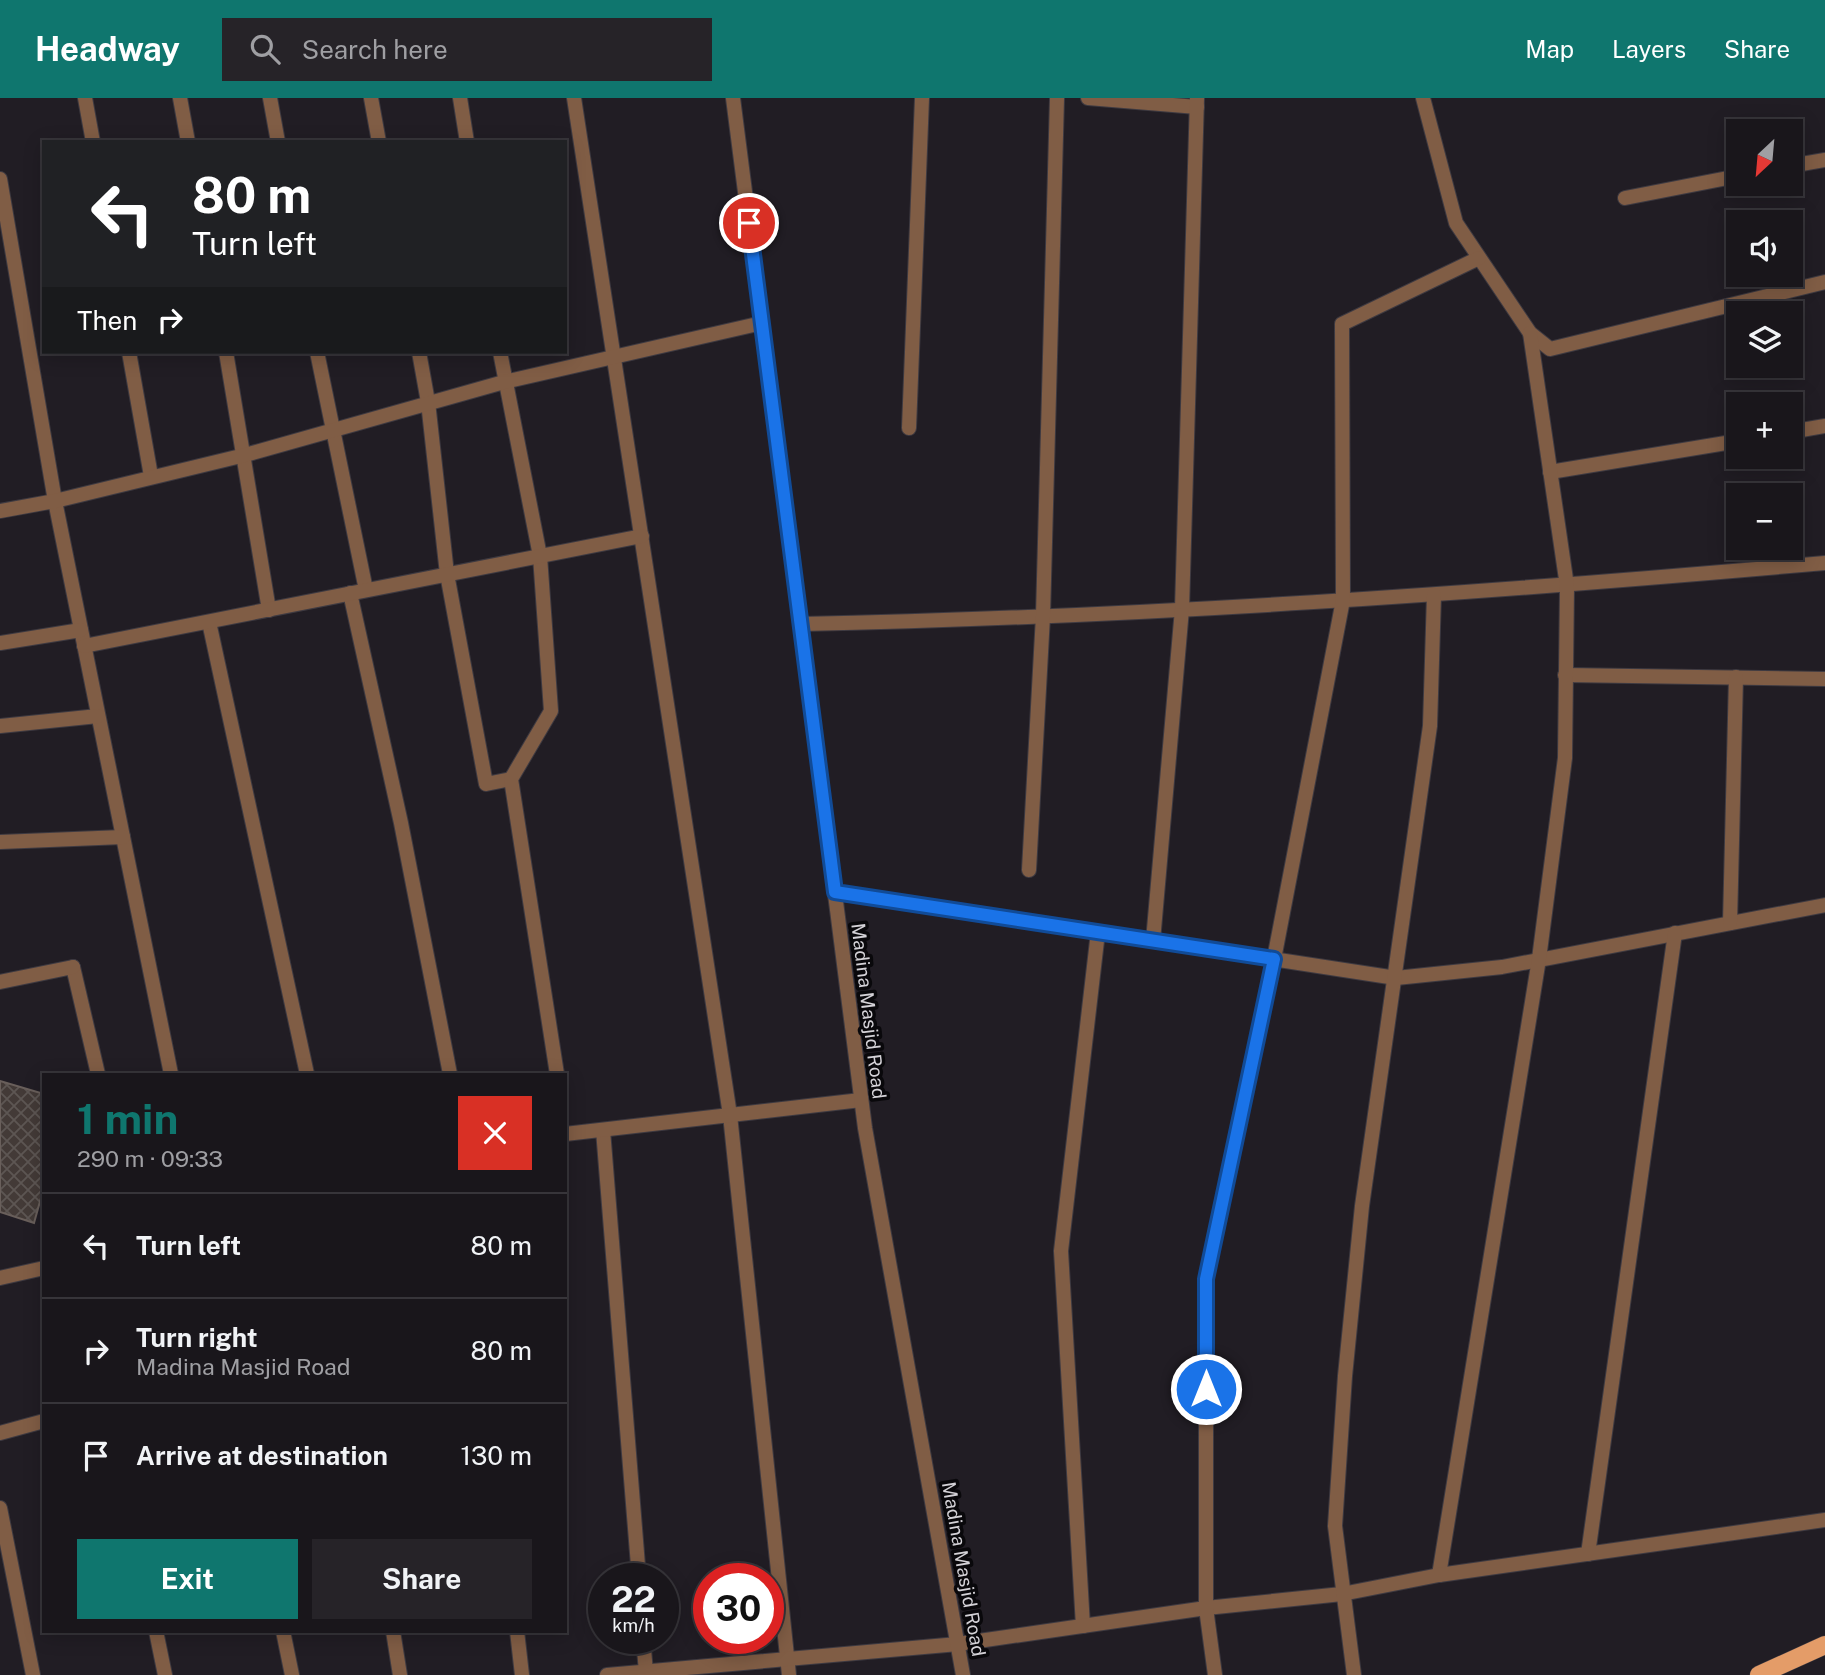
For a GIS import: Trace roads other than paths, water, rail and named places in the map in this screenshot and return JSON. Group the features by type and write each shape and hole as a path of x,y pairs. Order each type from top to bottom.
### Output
{"main road":[{"path":"1759,1675 1825,1645"}],"street":[{"path":"85,98 93,140"},
{"path":"180,98 188,140"},
{"path":"270,98 278,140"},
{"path":"371,98 379,140"},
{"path":"460,98 467,140"},
{"path":"574,98 730,1115 789,1675"},
{"name":"Madina Masjid Road","path":"733,98 861,1100 963,1675"},
{"path":"909,428 922,98"},
{"path":"1029,870 1043,616 1057,98"},
{"path":"1088,98 1197,103 1182,610 1153,940"},
{"path":"1423,98 1456,223 1530,333 1550,349 1825,282"},
{"path":"1803,164 1825,160"},
{"path":"1625,198 1726,178"},
{"path":"0,179 55,501 171,1073"},
{"path":"1215,1675 1206,1608 1206,1279 1274,959 1343,600 1342,324 1479,258"},
{"path":"0,511 55,501 245,455 331,428 504,382 762,323"},
{"path":"1439,1575 1539,959 1565,758 1567,586 1530,333"},
{"path":"129,354 151,476"},
{"path":"226,354 269,610"},
{"path":"317,354 366,590"},
{"path":"419,354 428,402 447,574 486,784 511,779"},
{"path":"500,354 540,556 551,710 511,779 557,1073"},
{"path":"1803,430 1825,426"},
{"path":"1550,472 1726,443"},
{"path":"84,646 642,536"},
{"path":"801,624 1182,610 1434,595 1825,563"},
{"path":"350,593 401,823 450,1073"},
{"path":"1354,1675 1335,1526 1345,1376 1362,1206 1430,726 1434,595"},
{"path":"209,622 307,1073"},
{"path":"0,643 81,630"},
{"path":"1565,675 1825,679"},
{"path":"1730,923 1736,677"},
{"path":"0,726 99,716"},
{"path":"0,842 123,837"},
{"path":"835,892 1396,978 1502,967 1825,905"},
{"path":"1083,1626 1061,1251 1098,932"},
{"path":"1588,1554 1675,933"},
{"path":"0,982 73,967 98,1073"},
{"path":"567,1133 861,1100"},
{"path":"603,1130 638,1563"},
{"path":"0,1278 42,1268"},
{"path":"0,1433 42,1422"},
{"path":"0,1508 33,1675"},
{"path":"607,1675 958,1644 1206,1608 1342,1594 1439,1575 1825,1520"},
{"path":"156,1633 165,1675"},
{"path":"283,1633 292,1675"},
{"path":"393,1633 400,1675"},
{"path":"517,1633 522,1675"},
{"path":"644,1654 646,1672"}]}
